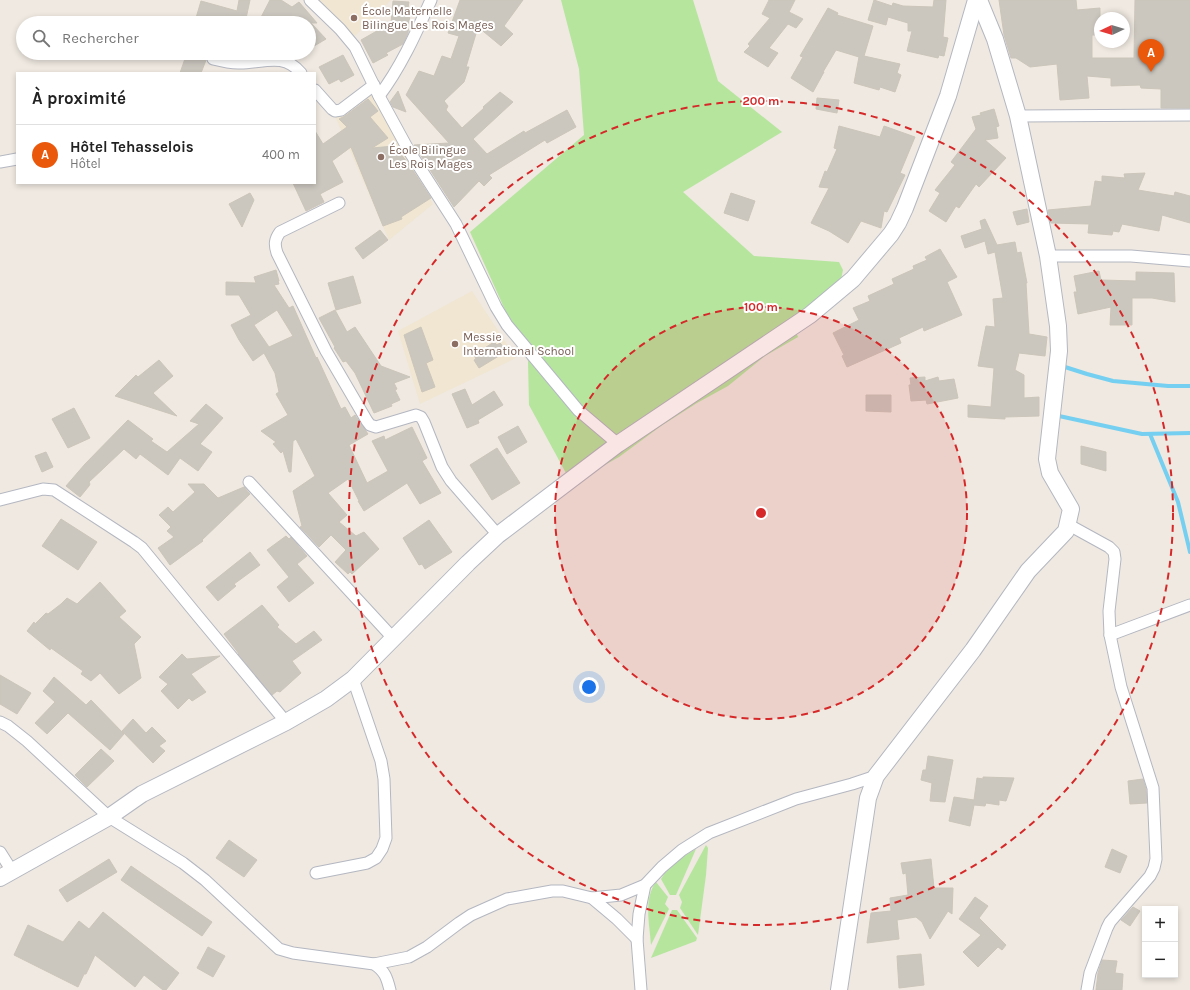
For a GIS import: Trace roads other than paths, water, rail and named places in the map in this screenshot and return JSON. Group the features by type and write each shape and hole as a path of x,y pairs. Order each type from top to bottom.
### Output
{"main road":[{"path":"839,990 868,798 876,776 973,650 1028,572 1066,531 1069,525 1071,509 1050,473 1047,459 1059,338 1048,256 1018,116 995,39 977,0"},
{"path":"6,874 109,817 142,794 286,722 326,699 353,679 468,563 498,535 618,444 810,315 861,271 898,223 905,208 948,96 977,0"}],"street":[{"path":"310,0 348,37 355,47 409,151 456,224 496,307 507,325 578,410 618,444"},
{"path":"380,96 415,37 432,0"},
{"path":"219,60 238,63 275,60"},
{"path":"282,60 291,64 300,72"},
{"path":"316,91 332,110 335,111 341,110 374,85"},
{"path":"1018,116 1190,115"},
{"path":"0,162 16,159"},
{"path":"339,203 280,232 275,239 277,253 326,351 370,425 376,427 416,415 421,417 442,467 451,481 498,535"},
{"path":"1048,256 1130,256 1190,261"},
{"path":"249,482 393,638"},
{"path":"0,500 43,489 54,490 142,548 286,722"},
{"path":"1069,525 1109,547 1114,552 1115,559 1109,611 1110,634 1121,687 1152,783 1156,859 1150,876 1110,922 1090,972 1087,990"},
{"path":"1110,634 1190,605"},
{"path":"316,873 367,863 376,858 382,850 386,838 384,779 381,760 353,679"},
{"path":"0,722 8,726 27,742 109,817 183,863 204,880 279,949 292,953 374,964 409,957 427,947 472,915 507,898 552,891 563,891 592,898 621,895 646,885 662,867 677,854 710,833 796,799 876,776"},
{"path":"0,852 6,874"},
{"path":"642,990 637,939 639,914 646,885"},
{"path":"592,898 617,919 637,939"},
{"path":"374,964 382,969 388,981 390,990"}],"waterway":[{"path":"1065,367 1113,381 1168,386 1190,386"},
{"path":"1059,416 1142,434 1190,433"},
{"path":"1150,434 1178,502 1190,552"}],"place":[{"name":"École Maternelle Bilingue Les Rois Mages","path":"354,18"},
{"name":"Hôtel Tehasselois","path":"1151,72"},
{"name":"École Bilingue Les Rois Mages","path":"381,157"},
{"name":"Messie International School","path":"455,344"}]}
